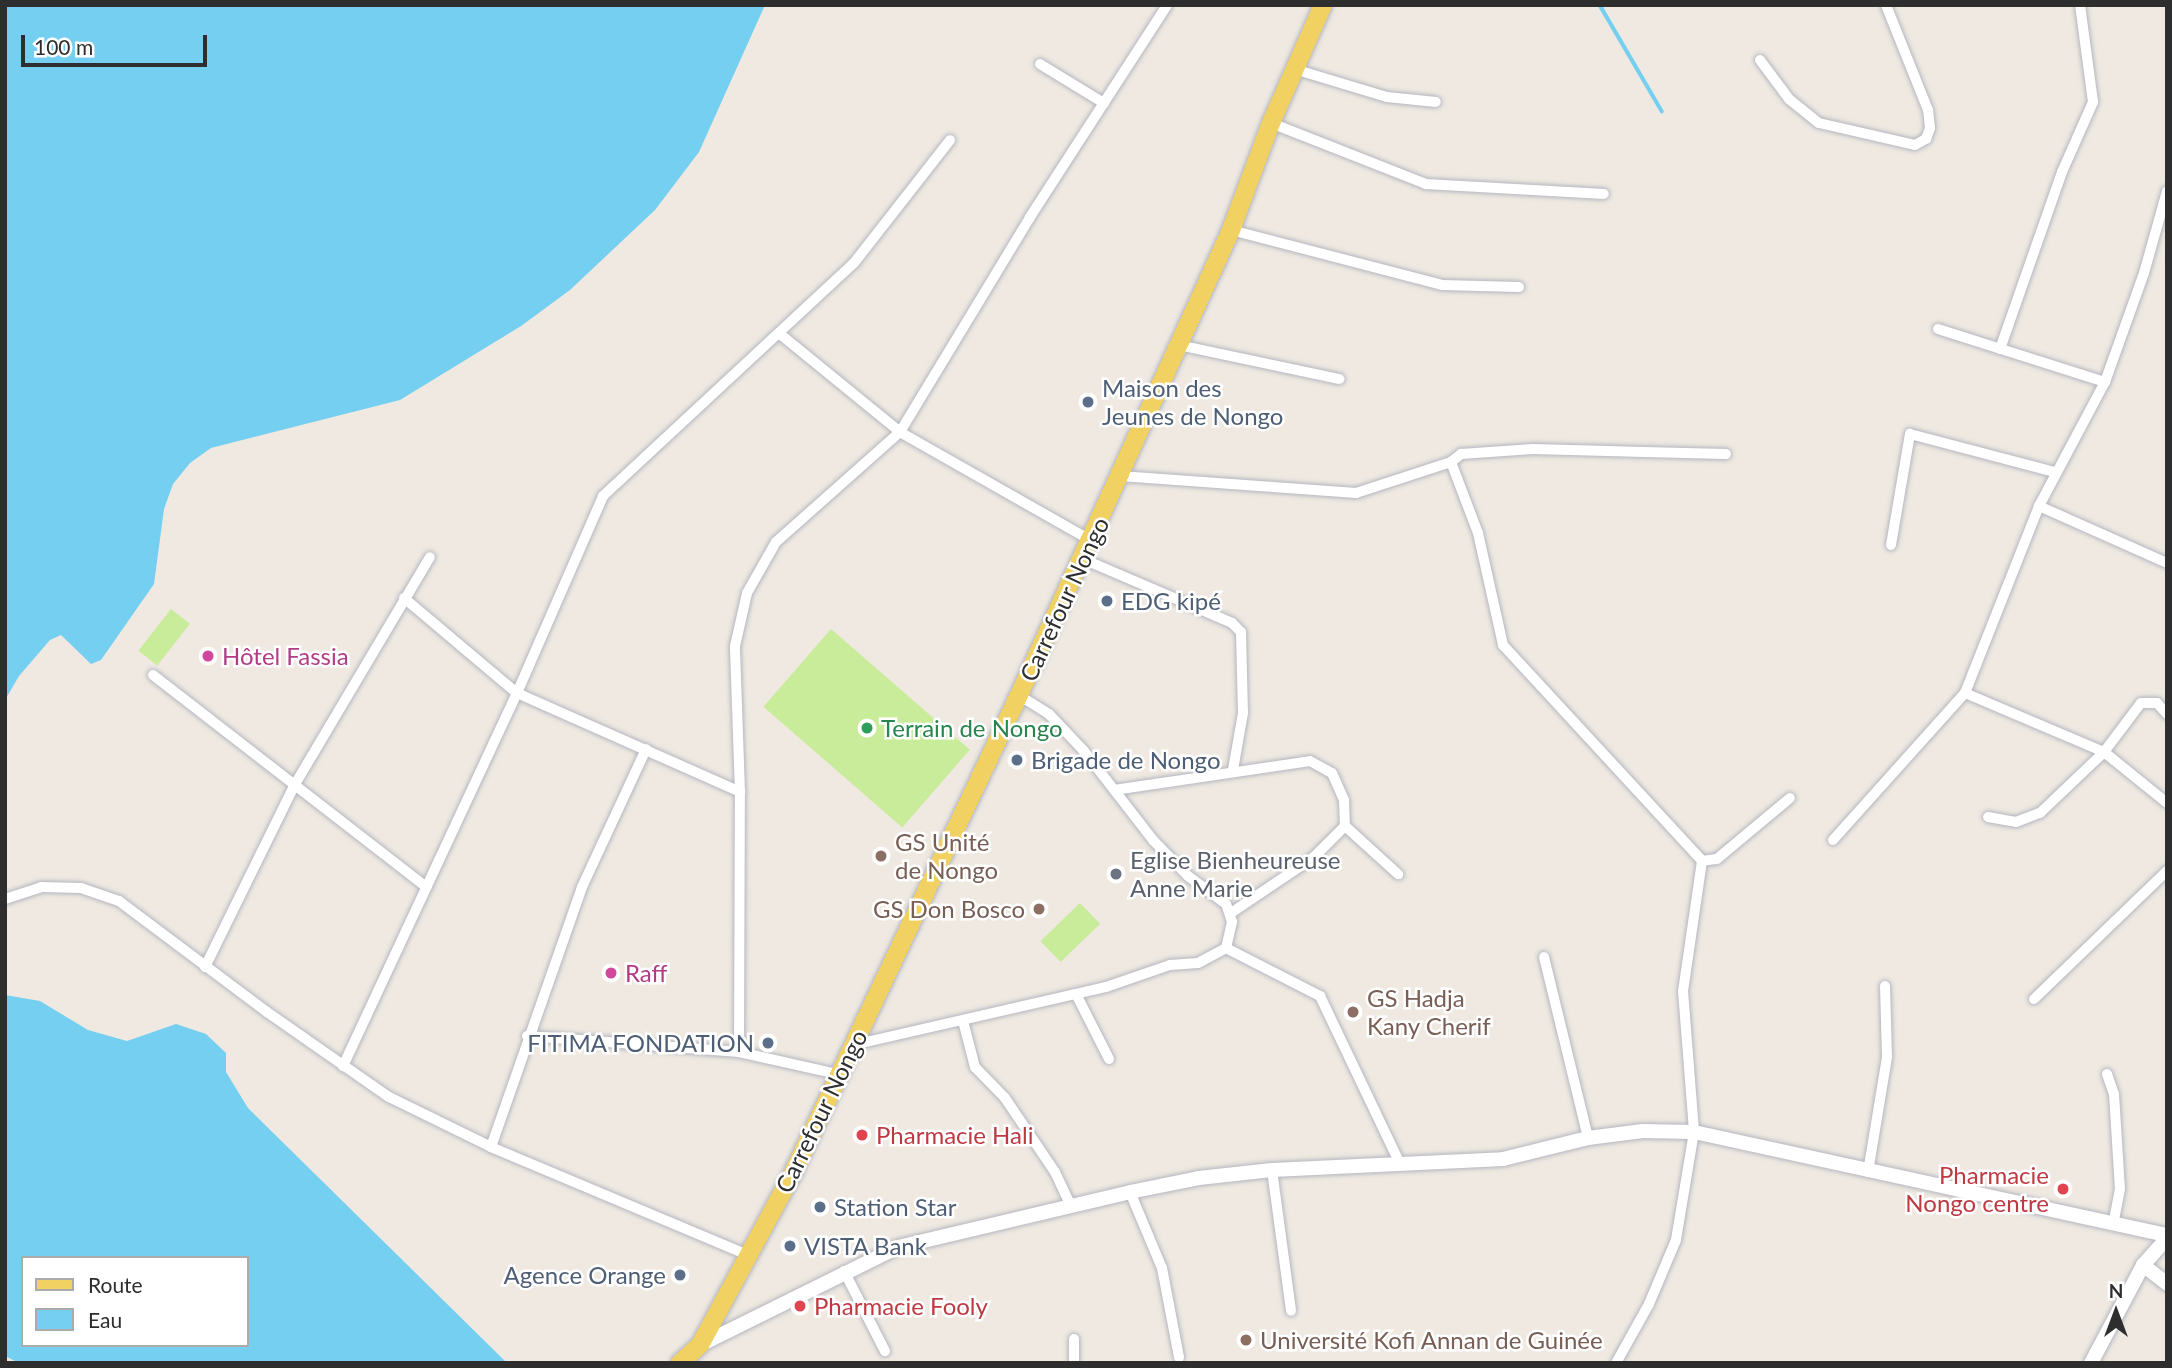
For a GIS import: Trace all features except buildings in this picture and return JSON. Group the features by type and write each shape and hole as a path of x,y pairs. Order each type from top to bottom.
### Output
{"main road":[{"name":"Carrefour Nongo","path":"680,1363 700,1345 750,1256 1092,541 1231,230 1271,123 1323,5"}],"street":[{"path":"739,1052 740,792 735,646 747,593 776,542 900,432 1167,5"},
{"path":"1760,60 1789,99 1819,123 1915,145 1926,139 1930,128 1928,110 1886,5"},
{"path":"2000,349 2062,172 2093,102 2080,5"},
{"path":"1040,64 1104,103"},
{"path":"1294,69 1387,97 1436,102"},
{"path":"1271,123 1426,184 1604,194"},
{"path":"343,1066 517,693 603,496 854,263 950,140"},
{"path":"1833,840 1965,693 2039,506 2105,382 2144,273 2167,191"},
{"path":"1231,230 1442,285 1519,287"},
{"path":"1938,329 2105,382"},
{"path":"780,334 900,432 1092,541"},
{"path":"1178,345 1339,379"},
{"path":"1891,545 1910,434 2055,472"},
{"path":"1120,476 1356,493 1451,462 1461,454 1533,450 1726,454"},
{"path":"1451,462 1478,533 1503,645 1702,861"},
{"path":"2039,506 2167,563"},
{"path":"205,967 293,786 430,556"},
{"path":"1083,559 1232,623 1241,632 1242,713 1233,771"},
{"path":"404,598 517,693 740,792"},
{"path":"153,675 426,887"},
{"path":"1965,693 2105,752 2167,803"},
{"path":"1019,695 1049,714 1153,840 1231,913"},
{"path":"1988,817 2016,822 2040,813 2105,752 2141,703 2157,703 2167,713"},
{"path":"491,1147 527,1036 582,887 646,749"},
{"path":"1114,790 1310,761 1321,765 1339,786 1347,812 1345,826 1314,857 1231,913 1226,948"},
{"path":"1702,861 1717,859 1790,798"},
{"path":"1345,826 1398,874"},
{"path":"1616,1363 1649,1304 1676,1240 1694,1132 1683,991 1702,861"},
{"path":"2034,999 2167,872"},
{"path":"5,898 41,887 81,888 119,901 205,967 389,1097 491,1147 750,1256"},
{"path":"853,1045 1076,994 1170,965 1198,963 1226,948"},
{"path":"1226,948 1320,996 1400,1164"},
{"path":"1544,957 1588,1138"},
{"path":"1868,1172 1887,1057 1885,986"},
{"path":"1076,994 1109,1059"},
{"path":"963,1021 975,1067 1005,1098 1055,1172 1071,1207"},
{"path":"527,1036 739,1052 837,1074"},
{"path":"2107,1074 2114,1094 2120,1189 2115,1221"},
{"path":"700,1345 844,1271 898,1247 1130,1192 1199,1178 1272,1170 1503,1160 1588,1138 1643,1131 1694,1132 1868,1172 2115,1221 2167,1236 2143,1265 2091,1363"},
{"path":"1272,1170 1291,1311"},
{"path":"1130,1192 1162,1268 1180,1357"},
{"path":"2143,1265 2167,1284"},
{"path":"844,1271 885,1351"},
{"path":"1074,1339 1074,1363"}],"green space":[{"path":"171,609 190,624 157,666 138,651"},
{"name":"Terrain de Nongo","path":"831,629 970,750 902,827 763,707"},
{"path":"1080,903 1100,924 1061,962 1040,941"}],"water":[{"path":"5,5 765,5 699,152 655,210 570,290 521,326 400,400 211,448 190,463 173,484 164,509 154,584 101,660 91,664 61,635 50,640 19,676 5,700"},
{"path":"5,995 40,1001 88,1030 127,1041 176,1024 206,1034 226,1053 226,1072 248,1108 507,1363 19,1363 5,1356"}],"waterway":[{"path":"1600,5 1662,111"}],"place":[{"name":"Maison des Jeunes de Nongo","path":"1088,402"},
{"name":"EDG kipé","path":"1107,601"},
{"name":"Hôtel Fassia","path":"208,656"},
{"name":"Terrain de Nongo","path":"867,728"},
{"name":"Brigade de Nongo","path":"1017,760"},
{"name":"GS Unité de Nongo","path":"881,856"},
{"name":"Eglise Bienheureuse Anne Marie","path":"1116,874"},
{"name":"GS Don Bosco","path":"1039,909"},
{"name":"Raff","path":"611,973"},
{"name":"GS Hadja Kany Cherif","path":"1353,1012"},
{"name":"FITIMA FONDATION","path":"768,1043"},
{"name":"Pharmacie Hali","path":"862,1135"},
{"name":"Pharmacie Nongo centre","path":"2063,1189"},
{"name":"Station Star","path":"820,1207"},
{"name":"VISTA Bank","path":"790,1246"},
{"name":"Agence Orange","path":"680,1275"},
{"name":"Pharmacie Fooly","path":"800,1306"},
{"name":"Université Kofi Annan de Guinée","path":"1246,1340"}]}
